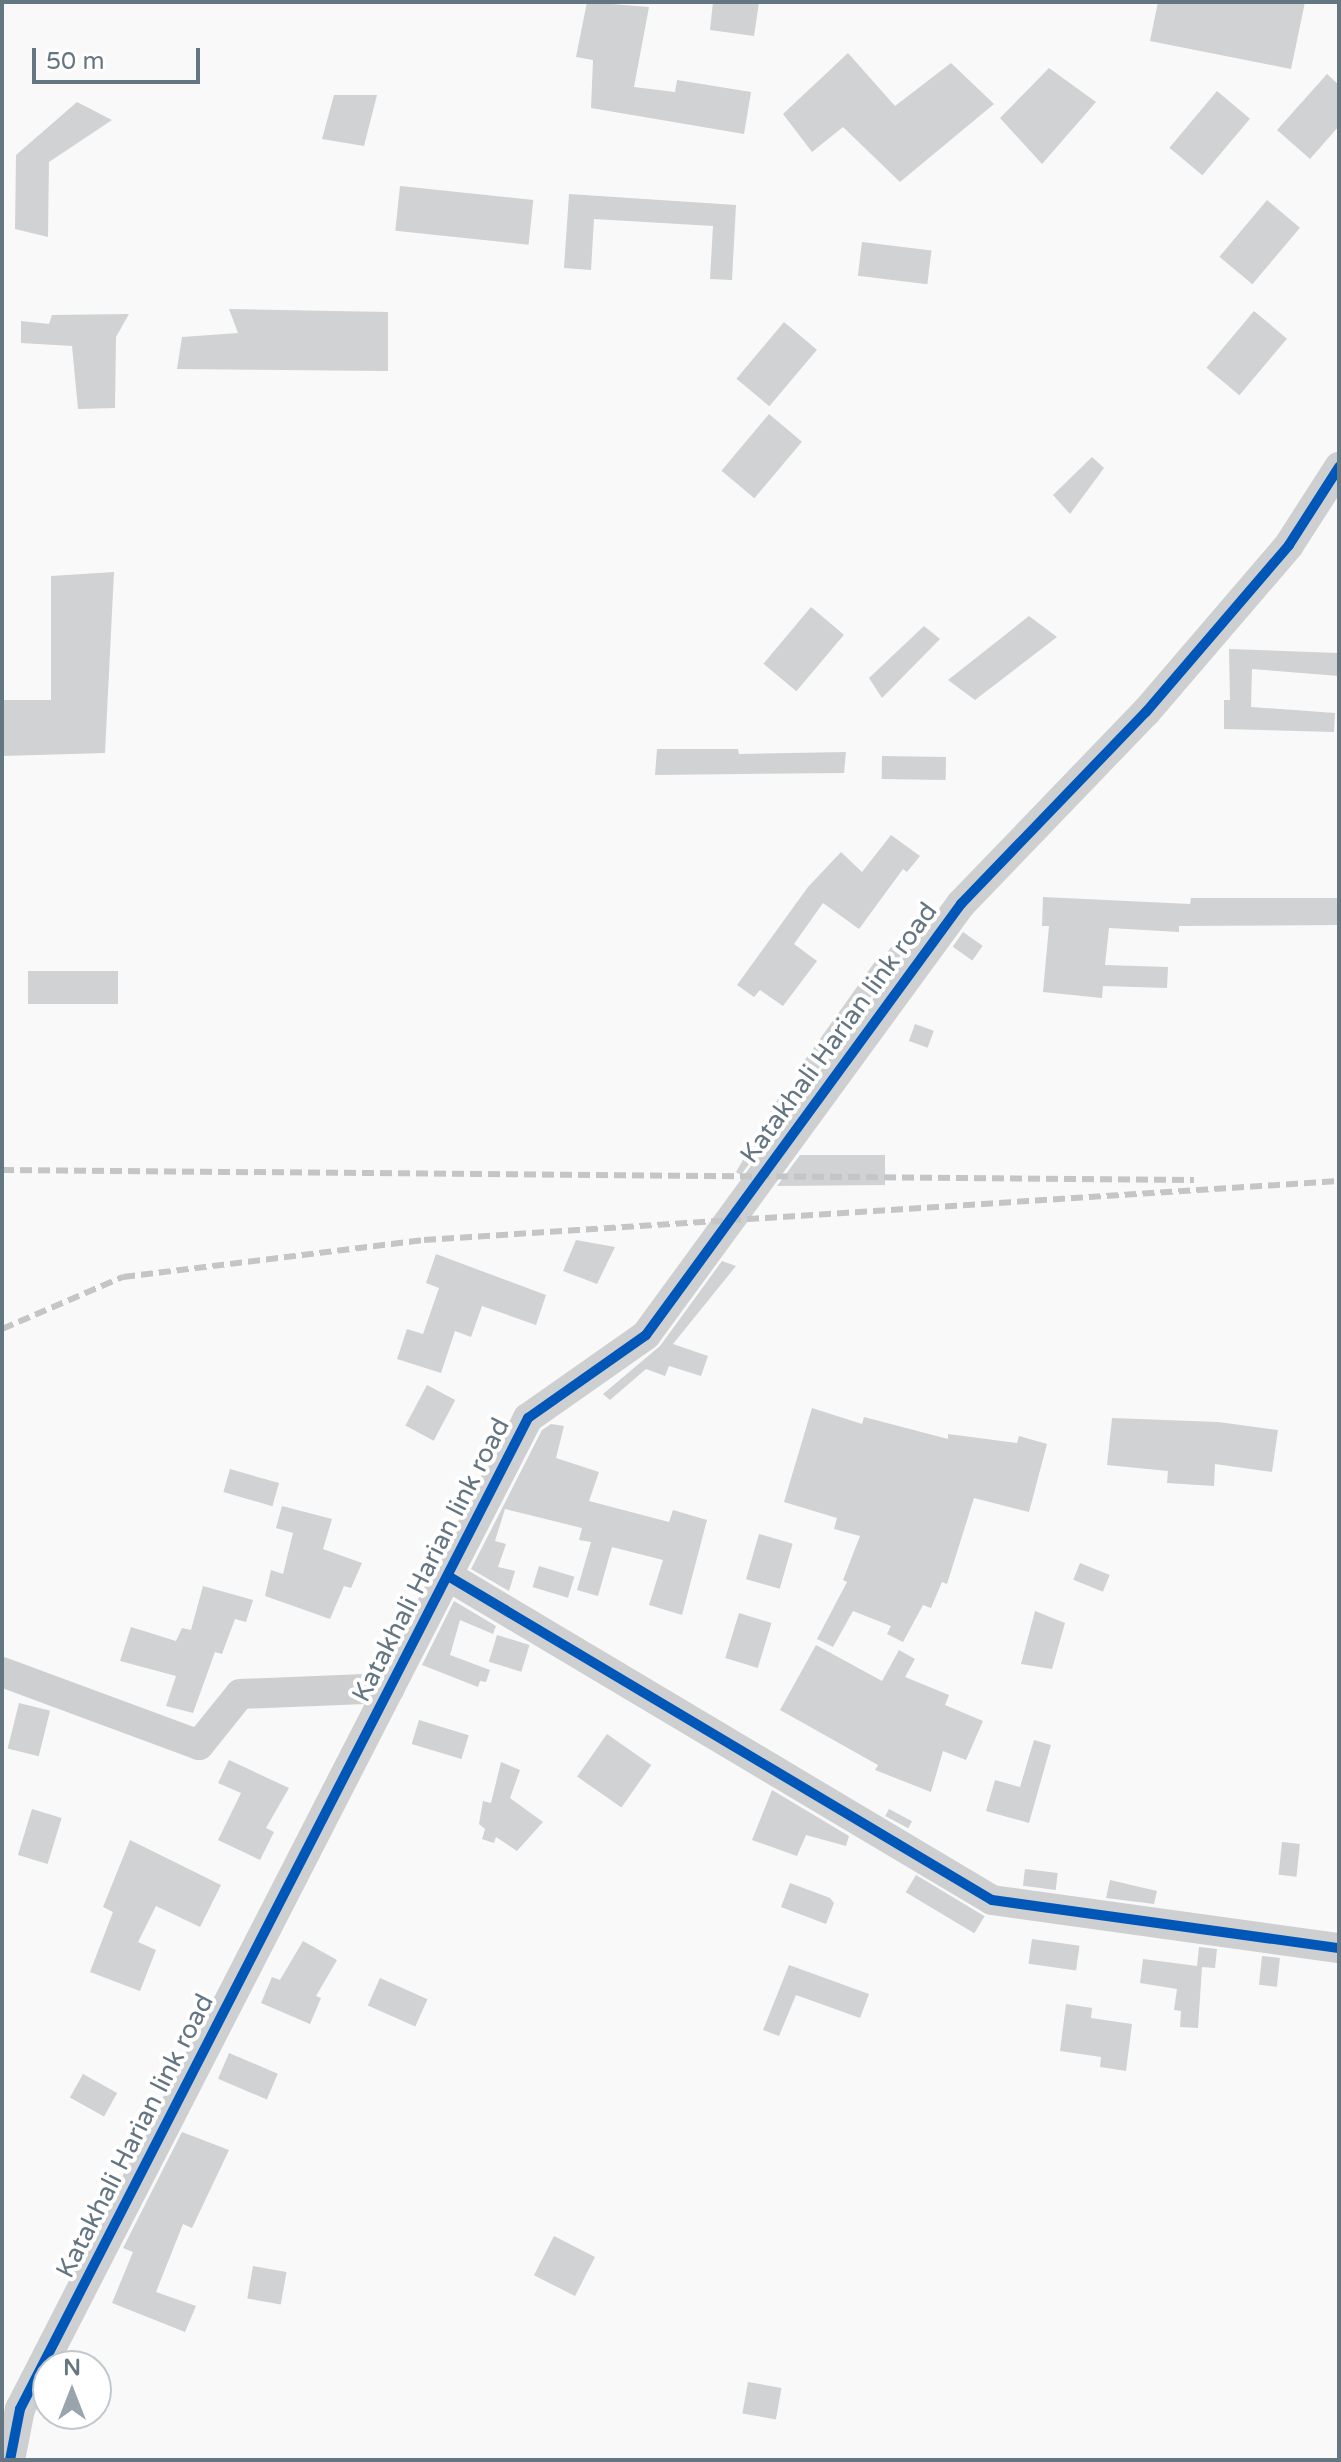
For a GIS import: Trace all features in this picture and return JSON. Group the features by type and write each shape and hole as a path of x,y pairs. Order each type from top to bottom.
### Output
{"street":[{"name":"Katakhali Harian link road","path":"10,2460 20,2409 528,1418 646,1335 961,904 1156,700 1289,545 1339,467"},
{"path":"448,1576 992,1900 1339,1948"},
{"path":"2,1672 199,1745 240,1694 390,1688"}],"building":[{"path":"587,2 649,7 634,87 675,92 677,80 751,92 744,134 591,108 593,60 576,57"},
{"path":"713,2 759,2 754,36 710,30"},
{"path":"1158,2 1305,2 1291,69 1150,41"},
{"path":"848,53 895,106 951,63 994,104 900,182 843,127 812,152 783,114"},
{"path":"1049,68 1096,102 1042,164 1000,118"},
{"path":"1327,74 1339,85 1339,126 1310,159 1277,130"},
{"path":"1217,91 1250,119 1202,175 1169,148"},
{"path":"334,95 377,95 364,146 322,139"},
{"path":"77,102 112,120 49,162 48,237 15,229 16,155"},
{"path":"400,186 533,200 529,245 395,231"},
{"path":"569,194 736,205 732,280 710,279 713,226 594,219 591,270 564,268"},
{"path":"1267,200 1300,228 1252,284 1219,257"},
{"path":"862,242 931,251 927,284 858,276"},
{"path":"229,309 388,312 388,371 177,369 182,337 238,333"},
{"path":"1254,311 1287,339 1239,395 1206,368"},
{"path":"129,314 116,337 115,408 78,409 72,346 21,343 21,321 49,324 52,315"},
{"path":"784,322 817,350 769,406 736,379"},
{"path":"769,414 802,442 754,498 721,471"},
{"path":"1092,457 1104,468 1070,514 1053,495"},
{"path":"114,572 105,753 2,756 2,700 51,700 51,576"},
{"path":"811,607 844,635 796,691 763,664"},
{"path":"1029,616 1057,637 975,700 948,680"},
{"path":"924,626 940,639 882,698 869,678"},
{"path":"1229,649 1339,653 1339,676 1252,669 1251,707 1335,713 1334,732 1224,729 1224,700 1230,700"},
{"path":"657,749 738,749 739,754 846,752 844,773 655,775"},
{"path":"882,756 946,757 946,780 882,779"},
{"path":"891,835 920,856 907,872 903,869 859,929 823,903 794,944 817,961 783,1006 760,990 754,997 737,985 808,887 841,852 862,872"},
{"path":"1043,897 1190,904 1191,898 1339,898 1339,925 1179,926 1179,932 1109,928 1105,965 1168,967 1167,988 1103,986 1102,998 1043,992 1049,926 1042,926"},
{"path":"924,916 928,918 813,1076 800,1067 879,956 883,958 898,938 905,943"},
{"path":"963,932 983,946 972,961 953,947"},
{"path":"28,971 118,971 118,1004 28,1004"},
{"path":"915,1024 934,1031 928,1048 909,1041"},
{"path":"778,1099 791,1106 741,1175 736,1172"},
{"path":"800,1155 885,1155 885,1185 777,1186"},
{"path":"576,1240 615,1247 597,1284 563,1271"},
{"path":"436,1254 546,1295 536,1325 482,1306 471,1337 455,1331 441,1373 397,1359 407,1329 423,1334 439,1288 426,1283"},
{"path":"722,1261 736,1266 673,1344 708,1356 701,1376 669,1366 665,1376 646,1369 610,1400 603,1394 660,1346"},
{"path":"427,1385 455,1400 434,1441 405,1426"},
{"path":"812,1408 862,1424 864,1417 948,1439 948,1434 1017,1443 1019,1436 1047,1444 1029,1512 974,1498 947,1584 942,1582 931,1608 923,1605 903,1642 887,1634 891,1626 853,1611 833,1647 817,1639 847,1582 843,1580 860,1536 834,1529 837,1518 784,1502"},
{"path":"1112,1418 1218,1422 1278,1430 1272,1472 1215,1464 1214,1486 1167,1483 1168,1471 1107,1465"},
{"path":"551,1424 564,1426 556,1458 599,1472 589,1501 669,1522 673,1510 707,1520 682,1615 649,1605 663,1560 612,1547 598,1596 577,1590 591,1542 579,1540 582,1528 505,1509 495,1541 506,1544 498,1567 515,1571 509,1591 471,1569 542,1430"},
{"path":"230,1469 279,1483 272,1506 223,1492"},
{"path":"282,1506 332,1519 323,1549 362,1563 351,1588 344,1586 330,1619 265,1596 271,1570 283,1574 293,1533 276,1528"},
{"path":"759,1534 793,1544 780,1589 746,1579"},
{"path":"1080,1563 1110,1575 1103,1592 1073,1580"},
{"path":"539,1566 574,1577 568,1598 533,1587"},
{"path":"203,1586 253,1600 246,1622 235,1619 222,1654 215,1652 193,1713 166,1706 176,1676 120,1661 131,1627 176,1641 182,1628 191,1630"},
{"path":"454,1601 496,1626 493,1634 460,1620 450,1655 490,1670 486,1682 480,1681 478,1687 422,1665"},
{"path":"1035,1611 1065,1623 1052,1669 1021,1664"},
{"path":"739,1613 772,1623 758,1668 725,1658"},
{"path":"497,1635 530,1645 521,1672 489,1662"},
{"path":"816,1645 882,1681 899,1650 915,1659 905,1677 949,1695 945,1705 983,1721 966,1760 943,1751 931,1792 875,1770 878,1765 780,1710"},
{"path":"19,1703 50,1711 39,1756 8,1749"},
{"path":"419,1720 469,1735 461,1759 412,1744"},
{"path":"607,1734 651,1765 621,1808 577,1777"},
{"path":"1034,1740 1051,1745 1029,1823 986,1811 995,1780 1020,1787"},
{"path":"229,1760 289,1788 266,1828 274,1832 260,1860 218,1840 241,1793 218,1783"},
{"path":"501,1762 520,1770 510,1798 543,1822 517,1851 496,1837 494,1843 482,1839 485,1829 479,1824 483,1801 491,1803"},
{"path":"772,1790 849,1836 846,1846 806,1835 797,1856 752,1840"},
{"path":"32,1809 62,1818 48,1864 18,1855"},
{"path":"889,1809 912,1821 908,1828 885,1816"},
{"path":"130,1840 221,1885 200,1927 156,1906 138,1942 156,1950 140,1991 90,1972 113,1912 103,1907"},
{"path":"1282,1842 1300,1844 1296,1877 1279,1875"},
{"path":"1025,1869 1058,1873 1056,1890 1023,1886"},
{"path":"916,1875 985,1916 974,1933 906,1892"},
{"path":"1110,1880 1157,1891 1154,1904 1106,1898"},
{"path":"790,1883 830,1898 834,1903 826,1924 781,1907"},
{"path":"1032,1939 1080,1946 1076,1970 1029,1964"},
{"path":"303,1941 337,1960 316,1996 321,1998 310,2024 261,2003 272,1977 280,1980"},
{"path":"1199,1947 1217,1949 1215,1968 1202,1967 1198,2028 1180,2027 1181,2011 1174,2010 1177,1989 1140,1983 1143,1959 1197,1966"},
{"path":"1262,1956 1280,1958 1277,1987 1259,1985"},
{"path":"789,1965 869,1994 860,2018 796,1995 779,2036 763,2030"},
{"path":"380,1978 428,1999 415,2027 368,2005"},
{"path":"1066,2004 1092,2008 1091,2018 1132,2024 1126,2071 1100,2067 1101,2057 1060,2051"},
{"path":"229,2053 278,2074 267,2099 218,2079"},
{"path":"83,2074 117,2093 104,2117 70,2098"},
{"path":"182,2132 229,2150 192,2228 183,2224 156,2292 196,2306 185,2332 112,2303 133,2252 123,2248"},
{"path":"554,2236 595,2257 575,2296 534,2275"},
{"path":"253,2266 286,2272 281,2304 247,2298"},
{"path":"748,2382 781,2388 776,2419 742,2414"}],"railway":[{"path":"2,1170 1194,1180"},
{"path":"2,1329 123,1277 424,1240 1338,1181"}],"cycle path":[{"path":"10,2460 20,2409 528,1418 646,1335 961,904 1146,712 1289,545 1339,467"},
{"path":"448,1576 992,1900 1339,1948"}]}
